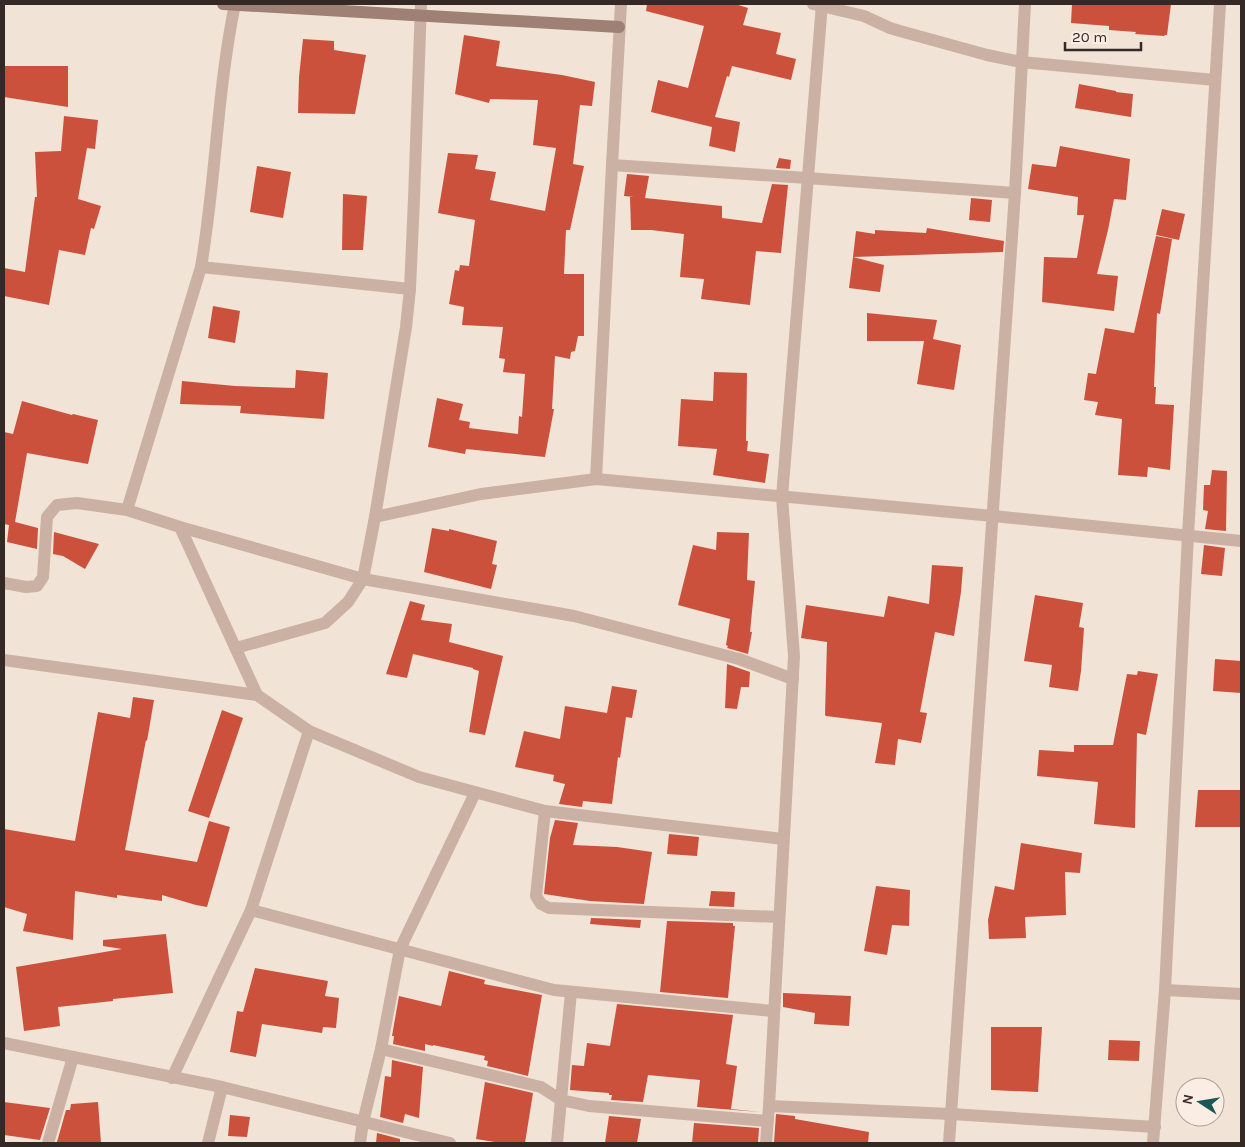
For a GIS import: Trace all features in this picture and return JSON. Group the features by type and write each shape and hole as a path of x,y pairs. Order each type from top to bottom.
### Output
{"street":[{"path":"127,510 201,267 207,232 231,4 420,10 619,27"},
{"path":"596,479 621,4"},
{"path":"766,1143 794,656 782,497 819,4 864,16 900,31 987,55 1022,62 1215,80"},
{"path":"949,1143 1015,193 1025,4"},
{"path":"1153,1143 1165,990 1188,536 1220,4"},
{"path":"236,648 325,623 348,602 363,579 406,327 410,289 420,10"},
{"path":"612,165 1015,193"},
{"path":"201,267 410,289"},
{"path":"375,517 481,494 596,479 1241,541"},
{"path":"4,583 26,587 37,586 43,577 47,516 57,505 77,503 127,510 363,579 574,616 739,659 793,679"},
{"path":"180,527 257,695"},
{"path":"4,660 257,695 309,731 419,777 545,811 784,839"},
{"path":"172,1078 251,910 309,731"},
{"path":"360,1143 363,1122 381,1049 400,949 476,793"},
{"path":"545,811 536,896 541,904 549,908 779,917"},
{"path":"251,910 554,990 773,1011"},
{"path":"1165,990 1241,994"},
{"path":"557,1143 571,992"},
{"path":"4,1043 222,1087 450,1143"},
{"path":"381,1049 541,1087 561,1100 589,1106 767,1121"},
{"path":"48,1143 73,1058"},
{"path":"208,1143 222,1087"},
{"path":"769,1106 951,1114 1155,1127"}],"building":[{"path":"647,4 735,4 748,8 743,25 781,33 776,54 796,59 791,80 732,66 729,77 727,76 715,117 740,122 735,152 709,146 712,127 651,112 658,80 688,88 704,26 646,11"},
{"path":"1072,4 1171,4 1167,35 1135,34 1136,32 1109,30 1109,26 1071,23"},
{"path":"464,35 500,41 496,66 562,75 595,82 592,106 580,105 573,164 584,166 570,230 566,230 564,274 584,274 584,336 578,336 575,351 571,352 570,359 555,356 552,409 554,409 545,457 466,449 465,454 428,447 437,398 463,404 459,420 470,422 469,428 518,434 519,416 522,417 525,374 503,372 505,359 499,358 503,327 462,325 464,307 449,304 455,270 459,271 460,265 469,266 475,220 438,213 448,153 478,155 475,169 496,172 490,200 545,211 556,148 533,145 538,100 490,99 489,103 455,94"},
{"path":"303,39 334,41 334,50 366,55 355,114 298,113"},
{"path":"4,66 68,66 68,107 4,97"},
{"path":"1079,84 1133,94 1131,117 1075,108"},
{"path":"64,116 98,120 95,149 87,148 78,199 101,206 94,229 91,228 85,255 59,250 49,305 4,296 4,268 25,272 35,197 37,197 35,152 61,151"},
{"path":"1060,146 1130,159 1126,200 1114,199 1097,274 1118,276 1114,311 1042,302 1044,257 1077,258 1084,215 1077,215 1078,197 1028,189 1032,164 1056,167"},
{"path":"779,158 791,160 790,169 776,168"},
{"path":"257,166 291,172 283,218 250,212"},
{"path":"627,174 649,176 645,198 722,206 722,218 762,223 772,184 788,185 781,253 756,251 750,305 701,299 704,279 680,277 684,234 651,230 631,230 630,197 634,197 624,196"},
{"path":"343,194 367,196 363,250 342,250"},
{"path":"971,198 992,200 990,222 969,220"},
{"path":"1162,209 1185,214 1179,240 1156,235"},
{"path":"927,228 1004,241 1003,252 853,257 856,231 875,234 875,230 926,233"},
{"path":"1156,236 1172,239 1160,314 1157,313 1154,387 1156,387 1155,404 1174,405 1170,470 1148,467 1147,477 1118,475 1122,419 1095,415 1098,402 1084,400 1088,373 1096,374 1105,328 1134,333"},
{"path":"853,257 884,265 880,292 849,288"},
{"path":"213,306 240,311 235,343 208,338"},
{"path":"867,313 937,320 933,339 961,345 954,390 917,384 924,341 867,341"},
{"path":"296,370 328,373 324,419 240,413 241,406 180,404 182,381 235,386 295,388"},
{"path":"714,372 747,373 747,451 769,454 765,483 713,475 717,449 678,446 681,399 713,401"},
{"path":"22,401 98,420 88,464 27,453 15,522 38,528 37,549 7,542 9,525 4,524 4,432 13,434"},
{"path":"1212,470 1227,471 1226,531 1205,529 1208,511 1203,510 1204,485 1210,485"},
{"path":"432,528 449,531 449,529 497,541 492,564 497,565 491,589 424,572"},
{"path":"54,532 99,544 85,569 63,556 53,554"},
{"path":"717,532 749,533 747,580 755,581 750,632 752,632 748,654 727,648 730,619 678,605 693,545 716,550"},
{"path":"1204,545 1225,548 1222,576 1201,574"},
{"path":"932,565 963,567 954,636 935,632 920,712 927,713 921,743 898,739 895,765 875,763 882,723 825,715 827,642 801,638 806,605 884,617 888,596 929,604"},
{"path":"1035,595 1083,603 1079,627 1084,628 1078,691 1049,687 1052,665 1024,661"},
{"path":"410,601 425,605 421,620 452,624 449,642 503,656 485,735 469,732 479,671 413,654 407,678 386,674"},
{"path":"1215,659 1241,661 1241,693 1213,691"},
{"path":"727,664 750,672 749,687 741,687 737,709 725,708"},
{"path":"1138,671 1158,674 1146,735 1137,733 1135,828 1094,824 1098,782 1037,776 1039,750 1074,752 1074,745 1113,745 1127,674 1137,675"},
{"path":"612,686 637,690 632,718 626,717 620,758 618,757 612,804 583,801 582,807 559,804 565,784 553,781 554,775 515,767 524,731 560,739 565,706 607,713"},
{"path":"133,697 154,700 125,850 197,862 209,821 230,827 207,907 162,895 162,901 117,895 117,898 75,891 73,940 23,931 27,914 4,907 4,829 75,841 98,712 130,718"},
{"path":"222,710 243,718 209,818 188,811"},
{"path":"1198,790 1241,790 1241,827 1195,827"},
{"path":"555,820 578,823 573,845 617,847 652,852 644,904 590,901 544,894 550,838"},
{"path":"669,834 699,837 697,856 667,854"},
{"path":"1021,843 1082,853 1080,873 1065,872 1066,915 1025,917 1026,938 989,939 988,920 995,886 1014,890"},
{"path":"876,886 910,890 909,926 892,925 887,955 864,951"},
{"path":"711,891 735,892 734,907 709,906"},
{"path":"591,918 641,920 640,928 590,924"},
{"path":"667,921 733,923 733,926 735,926 728,998 660,992"},
{"path":"166,934 173,993 58,1007 60,1026 24,1031 16,967 122,949 103,946 103,940"},
{"path":"255,968 328,981 325,996 339,998 336,1028 323,1027 322,1033 262,1024 256,1057 230,1052 237,1011 243,1012"},
{"path":"449,971 485,980 484,984 542,995 528,1076 487,1066 488,1061 484,1060 485,1056 433,1045 425,1044 425,1051 393,1044 394,1036 392,1036 399,996 441,1006"},
{"path":"783,993 851,996 849,1026 814,1024 815,1013 783,1007"},
{"path":"617,1004 733,1015 726,1064 737,1066 731,1109 760,1112 697,1107 700,1080 648,1075 643,1102 611,1100 612,1095 609,1095 609,1093 570,1090 572,1065 584,1066 587,1043 610,1046"},
{"path":"991,1027 1042,1027 1038,1092 991,1090"},
{"path":"1109,1040 1140,1041 1139,1061 1108,1060"},
{"path":"392,1060 423,1067 419,1118 405,1114 403,1123 380,1117 385,1076 391,1077"},
{"path":"485,1082 533,1093 525,1143 501,1143 476,1139"},
{"path":"4,1102 50,1108 40,1140 4,1135"},
{"path":"98,1102 101,1143 57,1142 66,1110 70,1110 71,1104"},
{"path":"776,1114 795,1116 795,1119 869,1132 868,1143 774,1143"},
{"path":"230,1115 250,1117 247,1137 228,1136"},
{"path":"609,1116 641,1119 637,1143 605,1143"},
{"path":"694,1123 759,1128 758,1143 692,1143"},
{"path":"377,1133 400,1139 400,1143 376,1143"}]}
